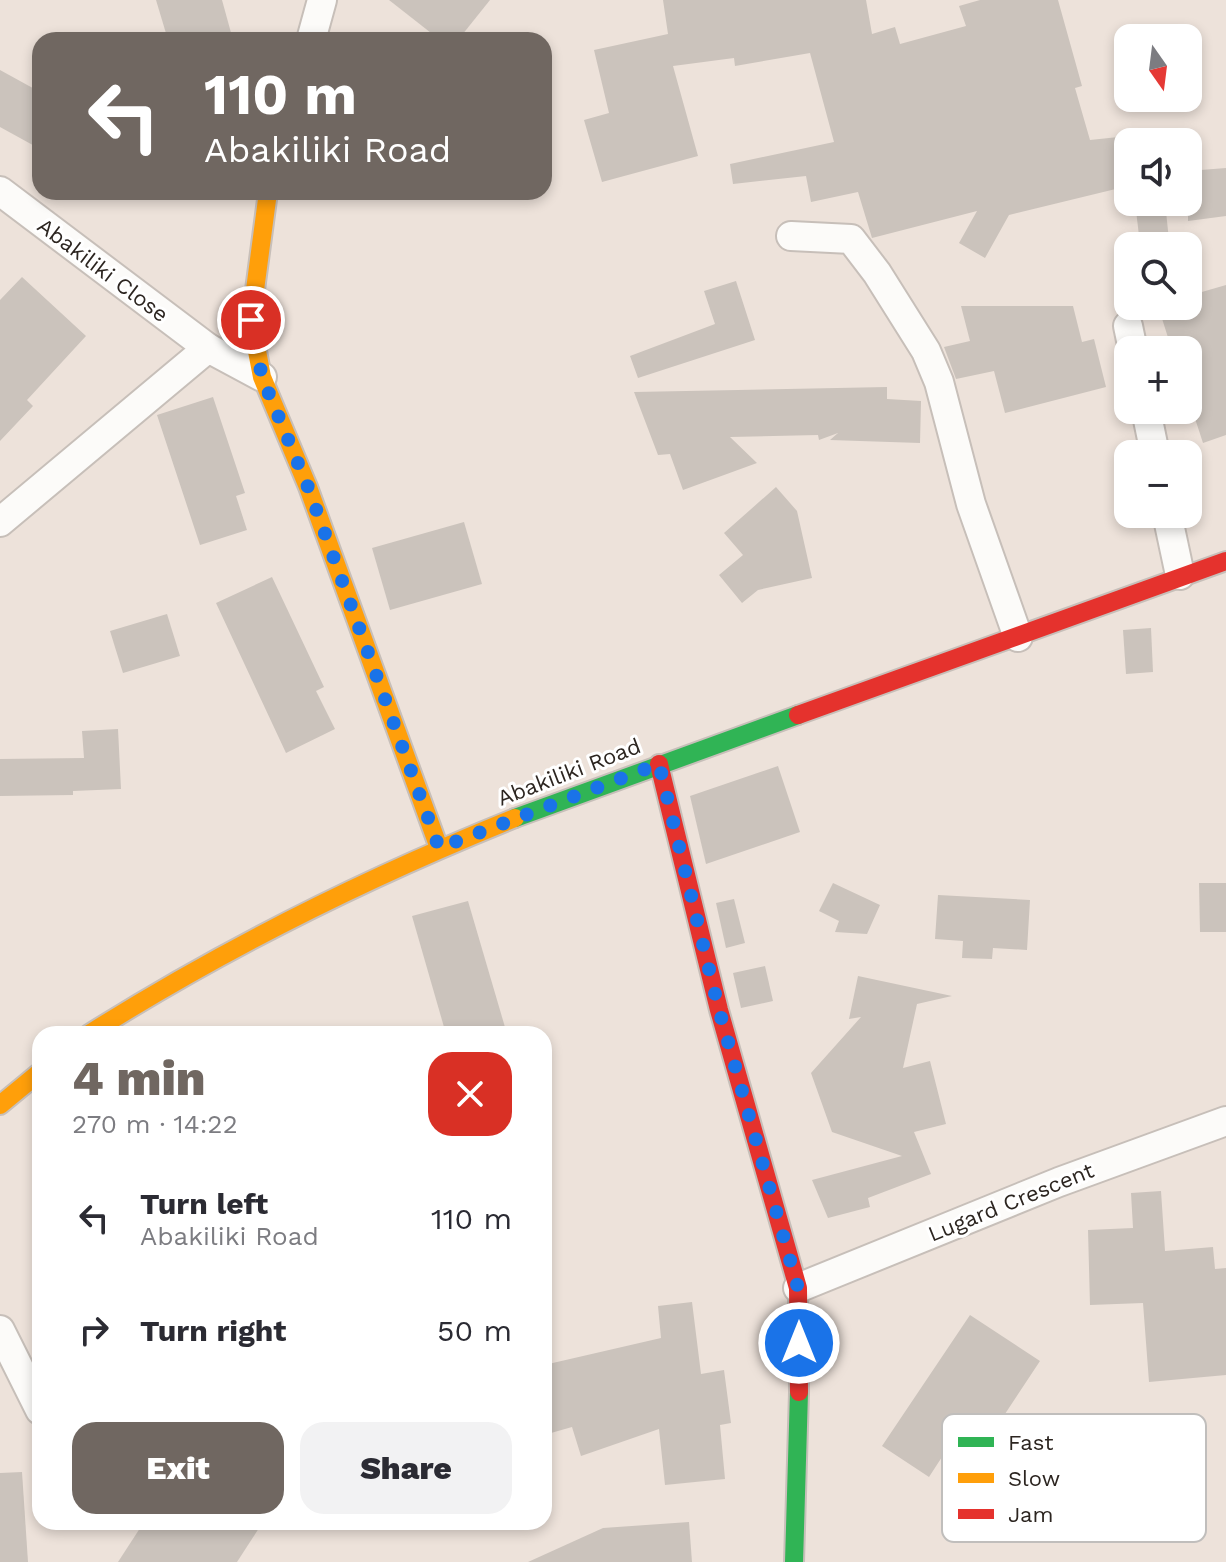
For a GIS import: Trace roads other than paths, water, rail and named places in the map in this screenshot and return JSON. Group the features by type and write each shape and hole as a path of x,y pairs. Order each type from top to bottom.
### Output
{"street":[{"path":"313,32 322,0"},
{"name":"Abakiliki Close","path":"0,191 208,348 262,377"},
{"path":"267,200 255,270 251,320 262,377 313,501 439,848"},
{"path":"791,236 851,239 877,273 926,351 939,382 971,504 1018,637"},
{"path":"0,522 208,348"},
{"path":"1170,528 1180,575"},
{"name":"Abakiliki Road","path":"101,1026 136,1002 236,945 335,893 439,848 659,764 1226,561"},
{"path":"659,764 719,1010 798,1288 794,1562"},
{"path":"0,1105 32,1079"},
{"name":"Lugard Crescent","path":"798,1288 1059,1182 1226,1121"},
{"path":"0,1330 32,1394"}]}
